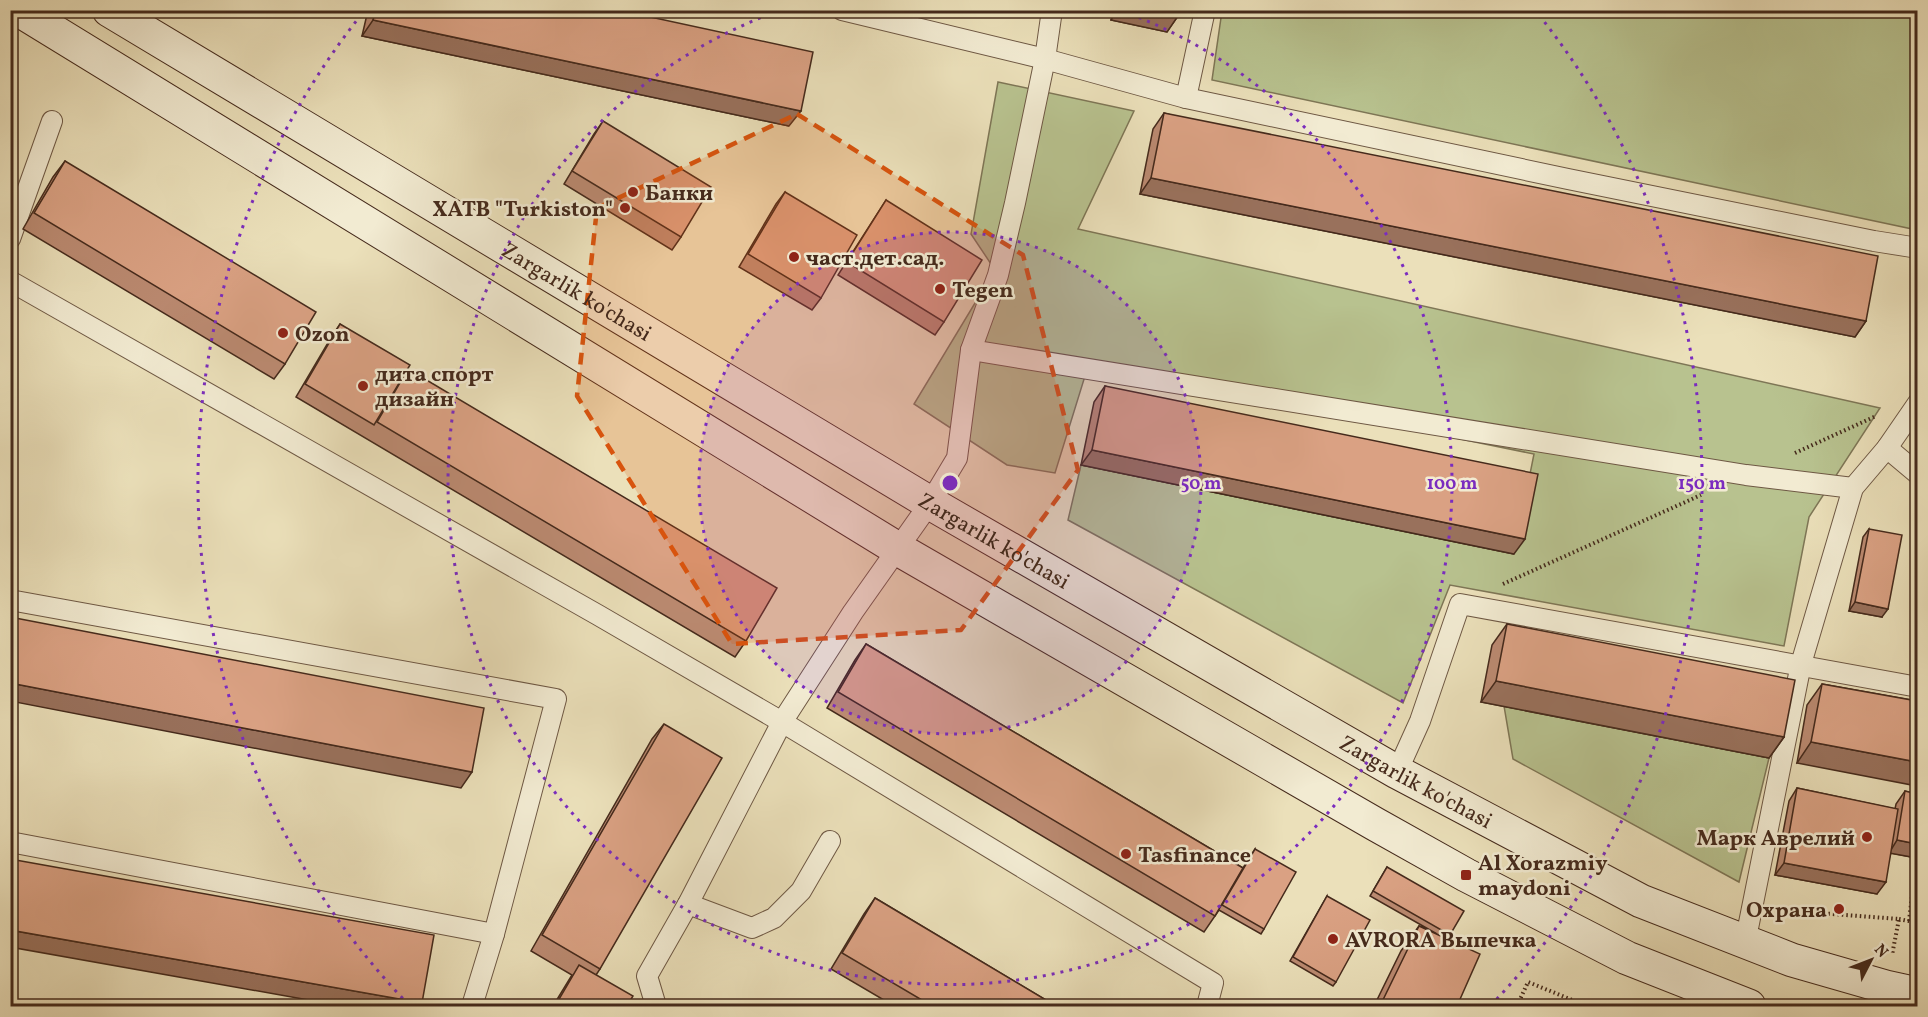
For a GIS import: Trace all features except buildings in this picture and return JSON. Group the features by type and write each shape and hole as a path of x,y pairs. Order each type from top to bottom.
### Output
{"main road":[{"path":"19,10 898,549 1466,875 1627,958 1749,1006"},
{"name":"Zargarlik ko'chasi","path":"109,10 930,503 1397,772 1641,901 1792,960 1917,994"}],"lane":[{"path":"842,10 1045,59 1186,98 1591,184 1917,248"},
{"path":"656,1006 647,976 688,904 782,722 853,612 930,503 957,458 971,350 998,275 1045,59 1052,10"},
{"path":"1186,98 1205,10"},
{"path":"10,239 52,121"},
{"path":"10,281 588,609 782,722 1213,983 1207,1006"},
{"path":"971,350 1746,475 1853,488"},
{"path":"1746,943 1800,664 1853,488 1887,447 1917,403"},
{"path":"1887,447 1917,474"},
{"path":"10,600 556,699 494,934 472,1006"},
{"path":"1397,772 1420,721 1460,603 1917,687"},
{"path":"688,904 752,928 774,918 801,891 830,841"},
{"path":"10,842 494,934"}],"path":[{"path":"1460,603 1885,411"},
{"path":"1909,921 1915,871 1917,871"},
{"path":"1752,908 1899,919 1917,923"},
{"path":"1886,987 1899,919"},
{"path":"1517,1006 1528,982 1587,1006"}],"highlighted area":[{"path":"797,114 1023,255 1078,470 961,630 732,644 577,396 597,208"}],"green space":[{"path":"1901,10 1917,14 1917,230 1212,80 1222,11"},
{"path":"998,82 1134,111 1078,229 1880,408 1809,517 1784,646 1450,585 1403,703 1068,520 1081,465 1514,554 1534,454 1089,363 1055,473 1007,465 914,404 995,270 971,234"},
{"path":"1504,706 1769,758 1739,882 1513,759"}],"place":[{"name":"Банки","path":"633,192"},
{"name":"XATB \"Turkiston\"","path":"625,208"},
{"name":"част.дет.сад.","path":"794,257"},
{"name":"Tegen","path":"940,289"},
{"name":"Ozon","path":"283,333"},
{"name":"дита спорт дизайн","path":"363,386"},
{"name":"Марк Аврелий","path":"1867,837"},
{"name":"Tasfinance","path":"1126,854"},
{"name":"Al Xorazmiy maydoni","path":"1466,875"},
{"name":"Охрана","path":"1839,909"},
{"name":"AVRORA Выпечка","path":"1333,939"}]}
